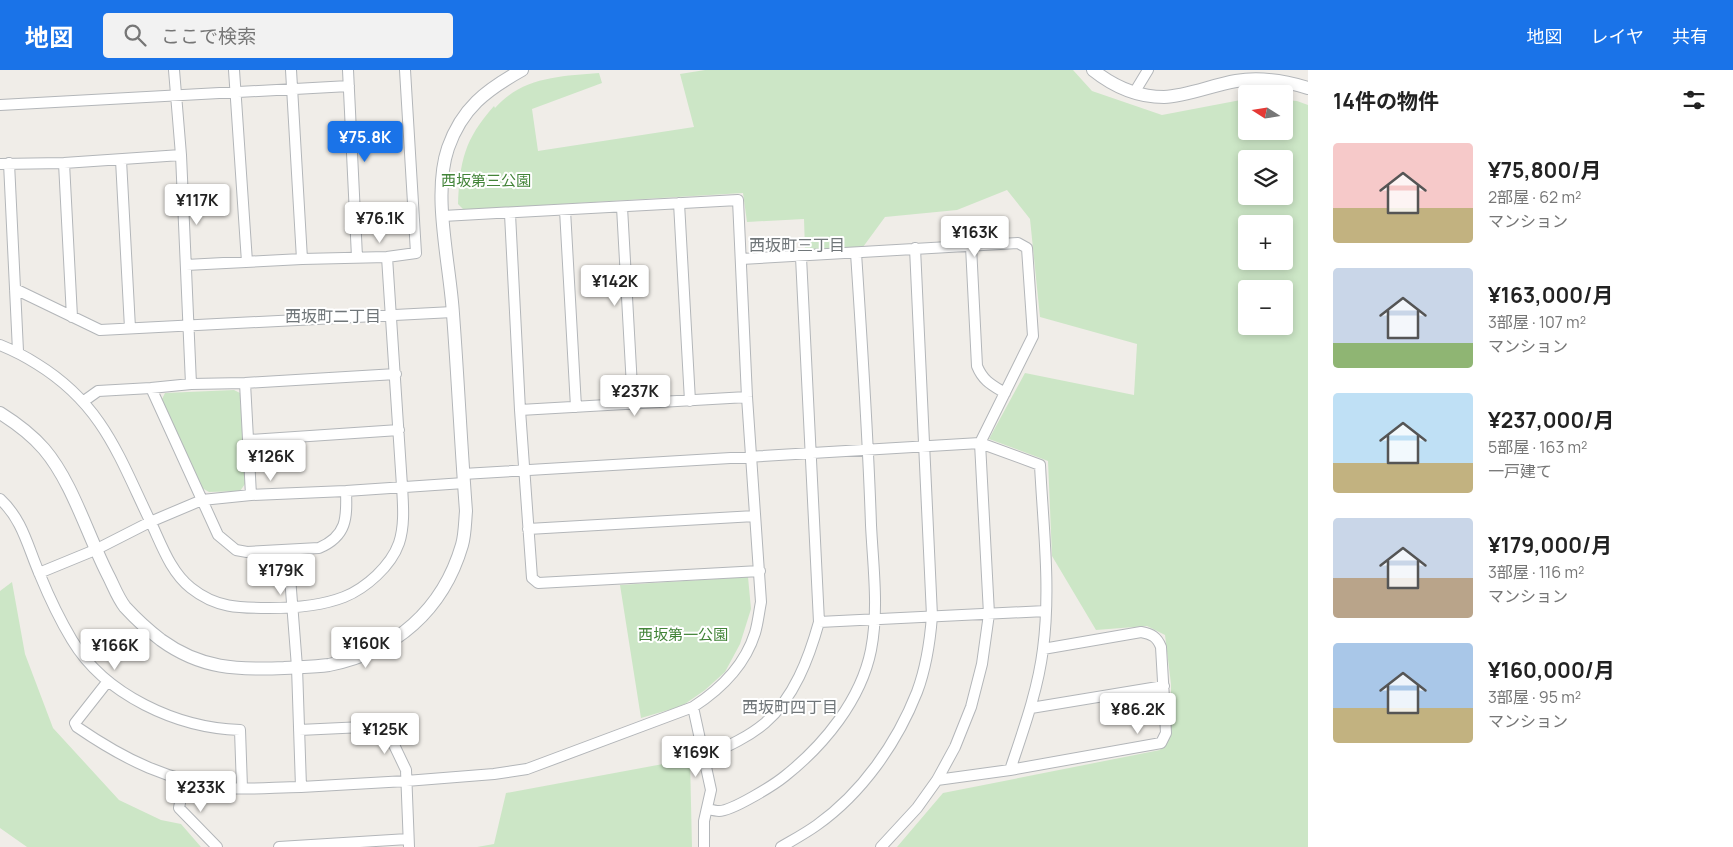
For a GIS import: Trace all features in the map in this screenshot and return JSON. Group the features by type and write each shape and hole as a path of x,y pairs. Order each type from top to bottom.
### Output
{"street":[{"path":"174,70 181,155 191,384"},
{"path":"234,70 247,262"},
{"path":"291,70 302,259"},
{"path":"348,70 357,257"},
{"path":"186,265 387,257 416,254 405,70"},
{"path":"0,413 18,424 44,449 76,504 95,550 125,606 162,641 185,654 209,664 241,669 327,665 380,649 409,629 433,604 451,578 463,543 466,511 453,312 443,216 442,176 448,148 462,120 477,100 491,88 522,70"},
{"path":"1093,70 1105,80 1134,93 1164,97 1236,81 1258,80 1291,83 1308,88"},
{"path":"1134,93 1148,70 1152,70"},
{"path":"0,105 349,86"},
{"path":"18,352 15,290 4,164 64,163 181,155"},
{"path":"121,160 130,328"},
{"path":"64,163 72,317"},
{"path":"108,681 75,723 77,727 105,746 133,762 184,781 230,788 302,786 406,781 494,774 527,769 693,707 718,689 745,657 755,633 761,602 738,200 510,214 443,216"},
{"path":"679,203 690,401"},
{"path":"622,207 633,405"},
{"path":"565,210 576,407"},
{"path":"510,214 520,410 532,578 538,583 760,571"},
{"path":"742,259 1018,243 1027,248 1033,336 980,443 989,614 982,664 971,708 955,747 937,780 917,808 881,847"},
{"path":"971,246 977,366 981,376 987,383 1005,393"},
{"path":"781,847 817,825 862,785 901,727 918,690 930,645 932,616 915,248"},
{"path":"708,809 721,812 759,794 774,785 819,746 852,700 871,650 875,619 868,450 856,253"},
{"path":"0,346 18,352 59,378 84,401 101,423 116,449 176,572 190,588 206,598 235,608 292,608 343,597 358,591 390,561 400,542 403,520 396,374 387,257"},
{"path":"704,757 732,745 766,722 783,701 801,673 811,650 819,622 801,257"},
{"path":"15,290 100,330 453,312"},
{"path":"84,401 98,391 191,384 245,383 396,374"},
{"path":"245,383 251,495"},
{"path":"151,388 218,535 236,550 252,553 319,548 334,540 340,533 347,515 346,491"},
{"path":"520,410 748,397"},
{"path":"249,440 399,430"},
{"path":"39,573 95,550 150,522 202,500 251,495 346,491 402,486 524,470 980,443 1040,464 1046,588 1043,649 1031,708 1010,770"},
{"path":"0,499 20,524 39,573 72,641 108,681 145,705 196,725 222,730 240,730 242,788"},
{"path":"528,529 756,516"},
{"path":"288,551 297,667 302,786"},
{"path":"819,622 1046,611"},
{"path":"937,780 1010,770 1161,743 1166,733 1161,647 1158,639 1149,633 1141,632 1043,649"},
{"path":"1031,708 1164,686"},
{"path":"693,707 711,790 704,821 704,847"},
{"path":"279,847 409,843 406,770 385,726 299,730"},
{"path":"184,781 179,808 217,847"}],"green space":[{"name":"西坂第三公園","path":"705,70 1073,70 1092,91 1162,115 1238,101 1238,140 1293,140 1293,101 1308,105 1308,847 897,847 943,793 1160,750 1171,732 1171,684 1165,635 1147,626 1096,630 1052,556 1048,461 989,439 1025,373 1134,395 1137,344 1040,317 1030,219 1007,190 957,210 885,217 863,247 805,250 804,219 747,222 743,193 464,210 458,204 462,163 476,130 494,106 495,108 517,90 530,84 557,77 599,73 602,83 532,109 538,151 694,127 680,74"},
{"path":"234,390 240,393 245,484 240,491 209,492 202,488 162,399 165,393"},
{"name":"西坂第一公園","path":"748,577 751,609 740,644 725,672 705,690 682,706 641,718 620,585"},
{"path":"12,582 25,654 53,728 119,800 161,820 181,824 201,847 27,847 0,828 0,591"},
{"path":"690,759 692,847 477,847 494,844 506,793"}],"district":[{"name":"西坂町三丁目","path":"797,245"},
{"name":"西坂町二丁目","path":"333,316"},
{"name":"西坂町四丁目","path":"790,707"}]}
